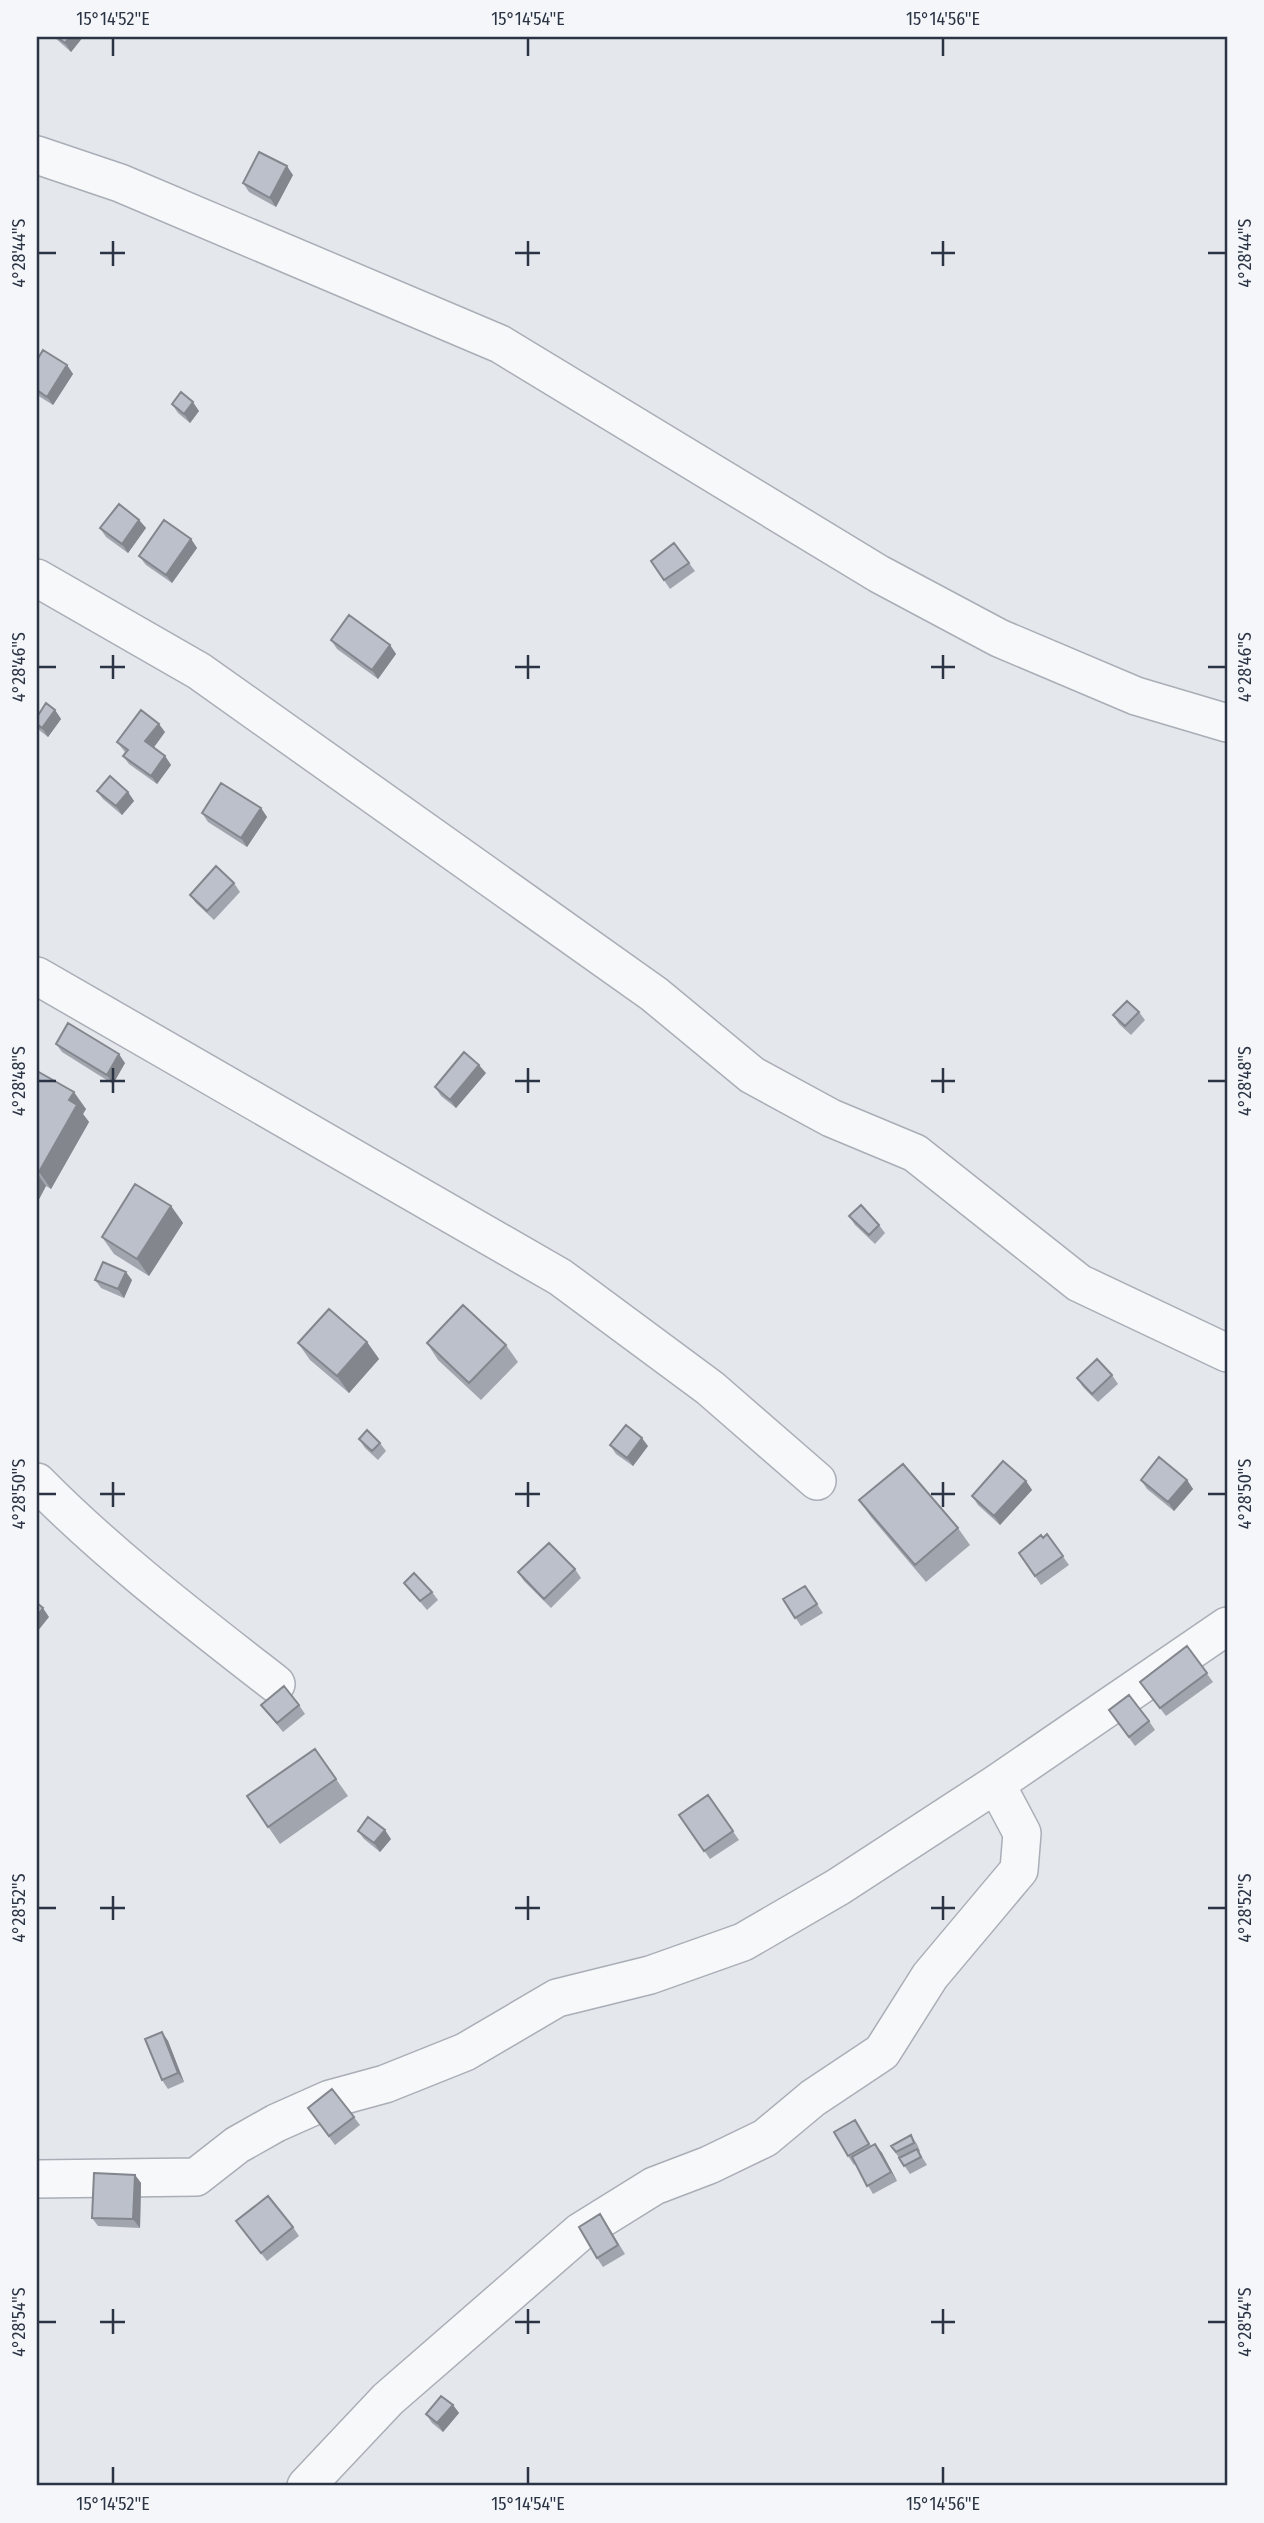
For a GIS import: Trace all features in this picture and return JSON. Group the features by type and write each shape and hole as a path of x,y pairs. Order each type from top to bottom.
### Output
{"street":[{"path":"37,155 120,183 500,344 879,574 999,638 1136,696 1227,723"},
{"path":"37,578 199,671 654,993 752,1075 831,1118 915,1153 1079,1283 1227,1353"},
{"path":"37,976 559,1277 710,1388 817,1481"},
{"path":"37,1482 156,1589 276,1685"},
{"path":"37,2179 196,2177 237,2145 276,2123 330,2099 385,2084 465,2052 556,1998 650,1975 743,1942 838,1887 996,1784 1227,1626"},
{"path":"306,2486 388,2399 580,2232 654,2186 709,2165 765,2138 813,2098 882,2052 930,1976 1019,1870 1022,1833 996,1784"}],"building":[{"path":"57,37 70,37 65,43"},
{"path":"259,152 287,166 270,198 243,183"},
{"path":"43,350 67,365 47,397 37,390 37,360"},
{"path":"181,392 193,402 184,414 172,404"},
{"path":"119,504 139,520 122,544 100,528"},
{"path":"164,520 191,539 166,575 139,556"},
{"path":"674,543 689,563 664,580 651,561"},
{"path":"349,615 390,645 372,670 331,640"},
{"path":"46,703 55,710 42,728 37,724 37,717"},
{"path":"141,710 159,724 145,741 165,756 151,776 123,756 128,750 117,742"},
{"path":"110,776 128,792 116,806 97,791"},
{"path":"221,783 261,808 241,838 202,813"},
{"path":"216,866 234,883 207,911 190,895"},
{"path":"1127,1001 1139,1012 1125,1026 1113,1015"},
{"path":"68,1023 119,1054 107,1075 56,1044"},
{"path":"464,1052 479,1065 450,1100 435,1087"},
{"path":"37,1071 74,1092 69,1100 77,1105 39,1172 37,1171"},
{"path":"135,1184 171,1206 137,1259 102,1237"},
{"path":"861,1205 879,1225 869,1235 849,1216"},
{"path":"103,1262 126,1272 118,1289 95,1280"},
{"path":"463,1305 506,1345 469,1383 427,1343"},
{"path":"329,1309 367,1342 337,1376 298,1343"},
{"path":"1097,1359 1112,1375 1092,1394 1077,1378"},
{"path":"626,1425 642,1438 627,1458 610,1445"},
{"path":"367,1430 380,1443 372,1451 359,1439"},
{"path":"1159,1457 1187,1480 1168,1502 1141,1480"},
{"path":"1003,1461 1026,1481 994,1516 972,1496"},
{"path":"903,1464 958,1528 915,1565 859,1500"},
{"path":"1047,1534 1063,1556 1035,1576 1019,1553 1041,1535 1043,1538"},
{"path":"549,1543 575,1569 544,1599 518,1572"},
{"path":"414,1573 432,1592 420,1601 404,1583"},
{"path":"805,1586 817,1604 795,1618 783,1599"},
{"path":"37,1603 43,1608 37,1616"},
{"path":"1187,1646 1207,1673 1160,1708 1140,1682"},
{"path":"284,1686 299,1705 277,1723 261,1705"},
{"path":"1129,1695 1149,1721 1129,1737 1109,1710"},
{"path":"315,1749 336,1779 268,1827 247,1796"},
{"path":"708,1795 733,1831 704,1851 679,1815"},
{"path":"368,1817 385,1830 374,1843 358,1831"},
{"path":"162,2032 178,2073 162,2080 145,2039"},
{"path":"332,2089 354,2117 329,2136 308,2108"},
{"path":"855,2120 869,2144 848,2156 834,2132"},
{"path":"911,2135 914,2143 896,2152 891,2146"},
{"path":"875,2144 891,2172 867,2186 852,2157"},
{"path":"917,2149 921,2157 904,2166 899,2158"},
{"path":"94,2173 135,2175 133,2219 92,2218"},
{"path":"268,2196 293,2227 261,2253 236,2221"},
{"path":"600,2214 618,2245 597,2258 579,2227"},
{"path":"441,2396 453,2405 437,2423 426,2414"}]}
